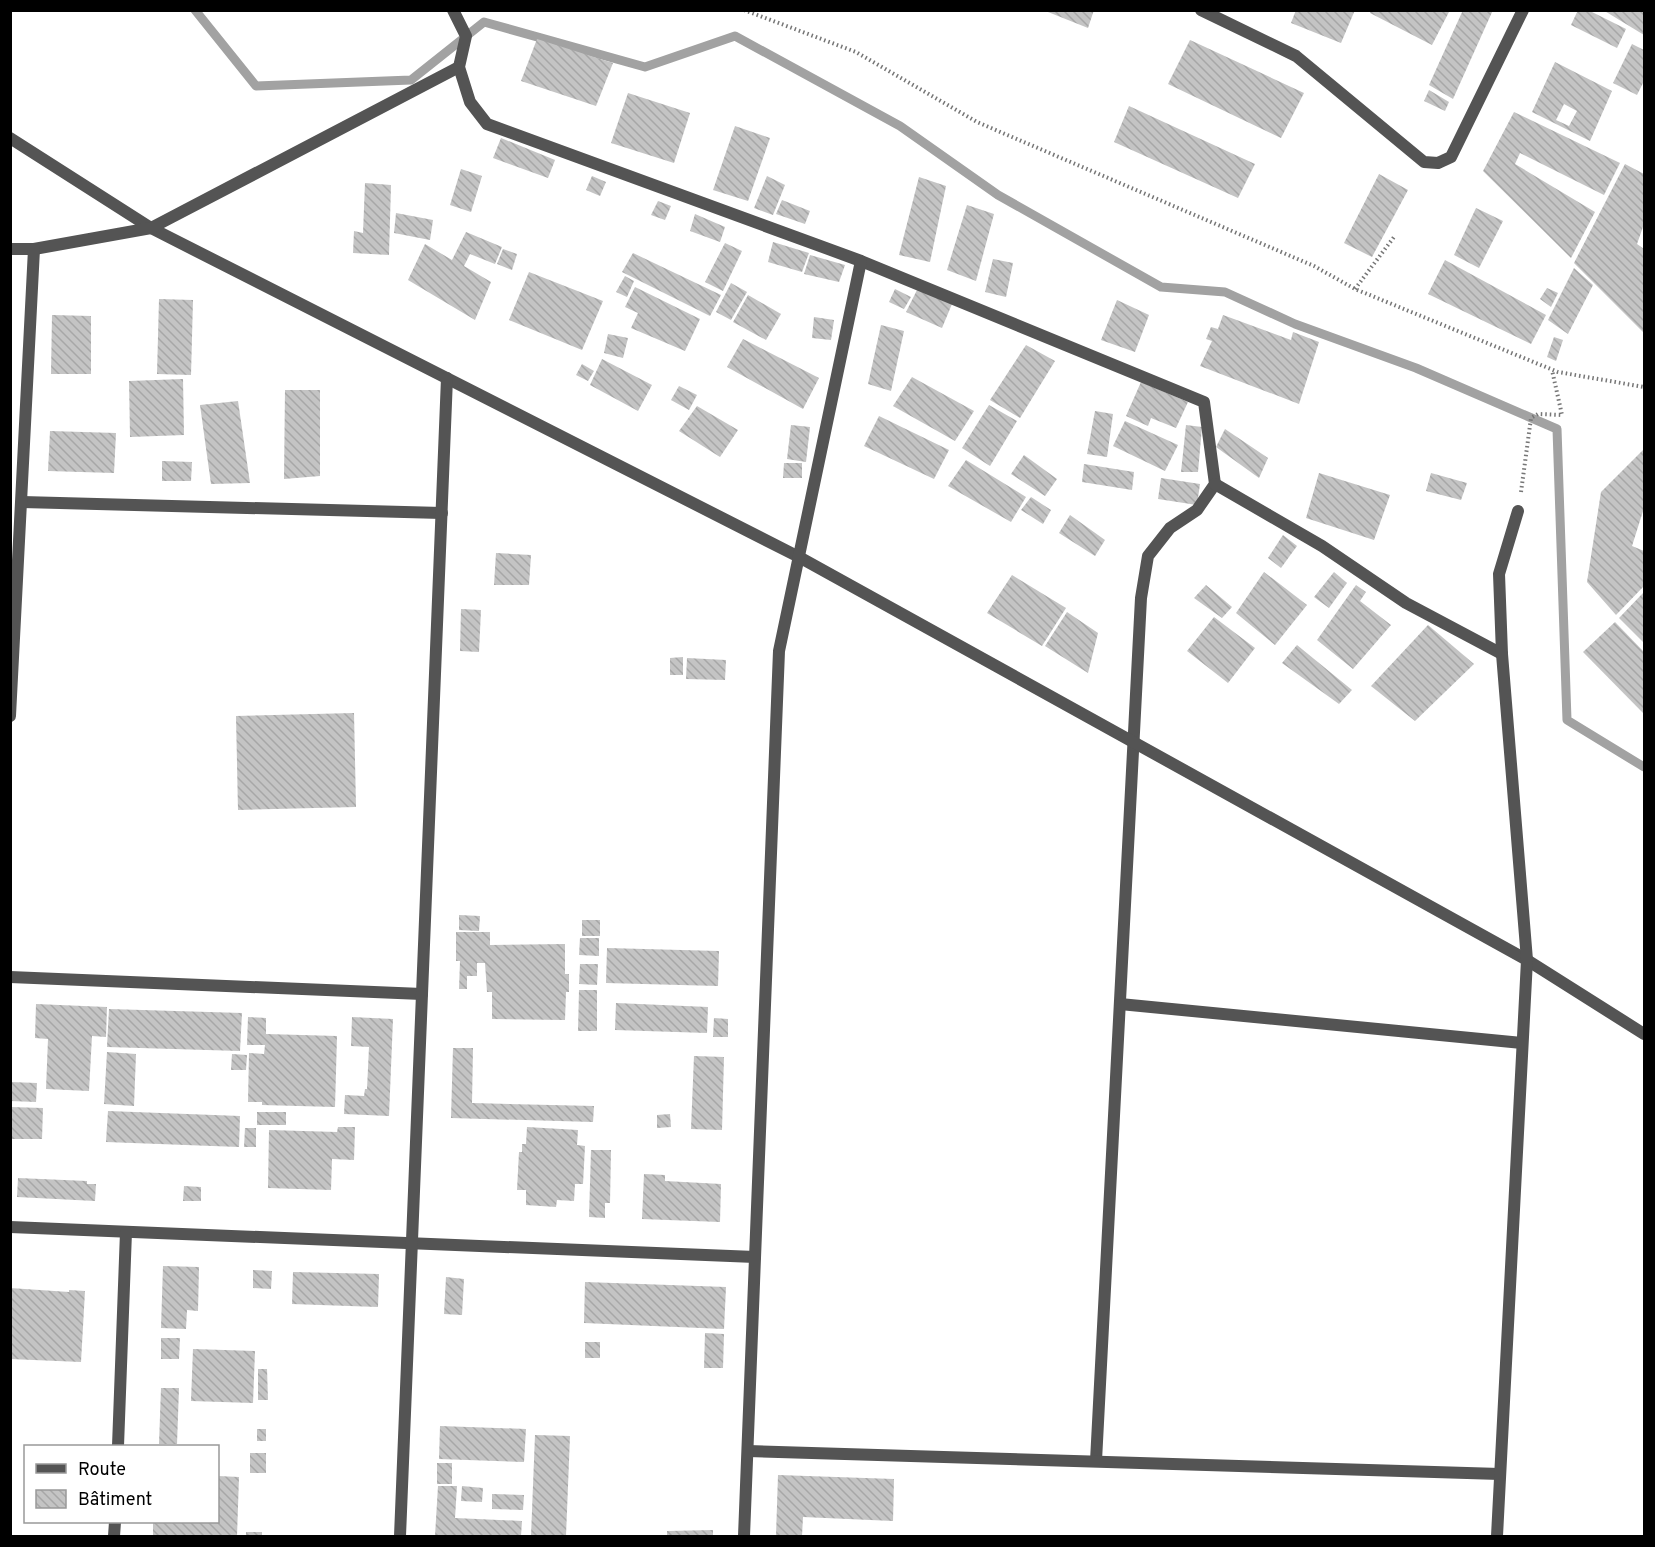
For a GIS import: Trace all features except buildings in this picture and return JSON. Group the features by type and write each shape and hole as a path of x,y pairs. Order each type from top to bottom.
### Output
{"street":[{"path":"453,10 466,36 459,67 470,102 487,124 861,261 1204,402 1215,484 1197,510 1170,528 1148,556 1141,598 1096,1461"},
{"path":"1201,10 1296,56 1424,162 1438,163 1451,157 1523,10"},
{"path":"10,249 34,249 151,228 459,67"},
{"path":"10,138 151,228 799,557 1527,960 1644,1034"},
{"path":"10,716 34,249"},
{"path":"744,1536 779,651 861,261"},
{"path":"400,1536 447,378"},
{"path":"1215,484 1322,546 1406,603 1502,654"},
{"path":"22,502 442,513"},
{"path":"1497,1536 1527,960 1502,654 1499,574 1518,511"},
{"path":"10,977 422,994"},
{"path":"1120,1004 1522,1042"},
{"path":"10,1227 755,1257"},
{"path":"118,1445 126,1232"},
{"path":"748,1451 1500,1474"}],"path":[{"path":"744,10 856,52 977,122 1314,266 1355,289 1552,370 1644,387"},
{"path":"1355,289 1394,237"},
{"path":"1518,511 1531,418 1538,414 1562,415 1552,370"}],"waterway":[{"path":"195,10 256,86 411,80 484,22 645,67 735,36 900,126 998,195 1161,287 1225,292 1295,324 1416,368 1557,429 1567,720 1644,767"}]}
